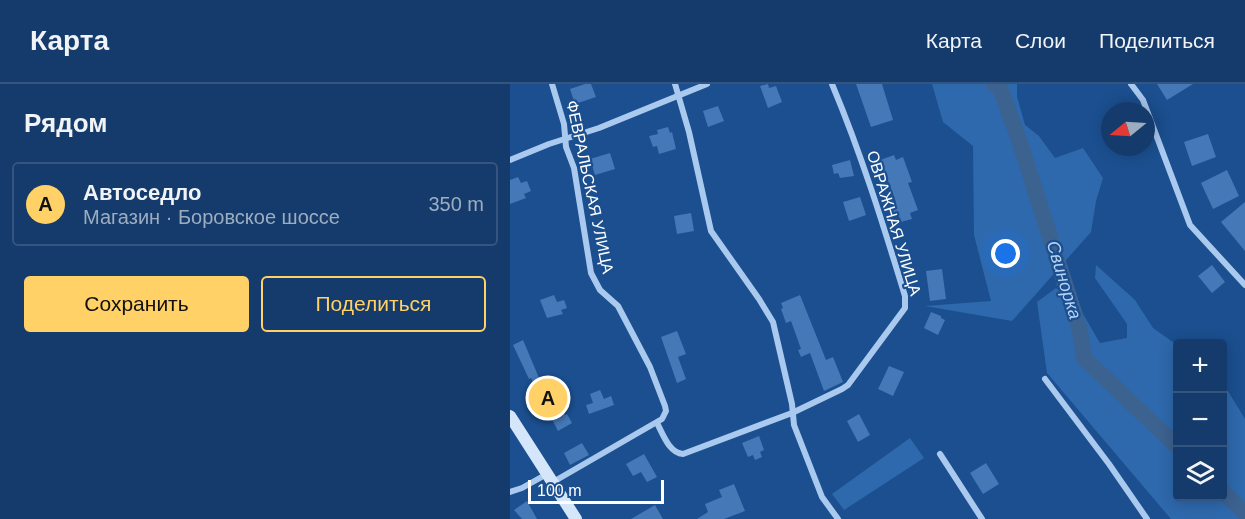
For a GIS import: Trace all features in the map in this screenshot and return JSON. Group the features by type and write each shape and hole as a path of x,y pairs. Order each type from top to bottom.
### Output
{"main road":[{"path":"510,416 576,519"}],"street":[{"name":"ФЕВРАЛЬСКАЯ УЛИЦА","path":"552,84 564,124 564,140 574,168 591,273 600,290 618,306 650,367 666,411 659,421"},
{"path":"675,84 708,223 714,236 773,322 794,425 822,497 838,519"},
{"path":"510,160 599,129 707,84"},
{"name":"ОВРАЖНАЯ УЛИЦА","path":"659,421 670,446 676,452 683,454 792,413 848,385 900,316 906,302 875,197 832,84"},
{"path":"1131,84 1143,100 1190,225 1245,285"},
{"path":"1045,379 1147,519"},
{"path":"510,492 550,478 659,421"},
{"path":"940,454 982,519"}],"shaded area":[{"path":"932,84 1017,84 1017,97 1025,125 1039,136 1055,158 1083,148 1103,178 1096,201 1091,232 1012,321 925,306 991,301 974,235 973,146 943,122"},
{"path":"1096,265 1135,300 1153,328 1173,342 1173,501 1227,501 1227,390 1245,419 1245,519 1171,519 1047,373 1037,302 1056,288 1079,307 1100,343 1127,338 1127,324 1095,278"},
{"path":"910,438 924,458 844,510 832,494"}],"building":[{"path":"591,84 596,97 575,104 570,89"},
{"path":"768,84 769,88 776,86 782,102 768,108 760,86"},
{"path":"856,84 882,84 893,120 871,127"},
{"path":"1157,84 1193,84 1167,100"},
{"path":"718,106 724,121 708,127 703,111"},
{"path":"668,127 670,133 672,132 676,149 659,154 657,146 653,147 649,136 658,134 657,130"},
{"path":"1208,134 1216,157 1192,166 1184,142"},
{"path":"610,153 615,169 595,175 590,159"},
{"path":"894,155 896,160 903,157 912,182 908,183 918,210 910,213 912,219 901,222 899,216 894,218 890,205 896,202 886,175 879,175 875,162"},
{"path":"850,160 854,176 840,178 838,173 834,174 832,165"},
{"path":"1227,170 1239,196 1213,209 1201,183"},
{"path":"518,177 521,183 527,181 531,191 524,194 526,198 510,204 510,180"},
{"path":"860,197 866,215 849,221 843,202"},
{"path":"1245,202 1245,251 1221,222"},
{"path":"691,213 694,231 677,234 674,216"},
{"path":"1212,265 1225,282 1212,293 1198,276"},
{"path":"942,269 946,299 930,301 926,271"},
{"path":"554,295 557,302 564,300 567,308 561,310 563,314 547,318 540,300"},
{"path":"800,295 826,360 833,357 843,382 824,391 810,353 801,357 798,350 801,349 791,321 786,323 781,309 783,308 781,303"},
{"path":"931,312 945,320 938,335 924,328"},
{"path":"677,331 686,354 678,357 686,379 677,383 661,337"},
{"path":"523,340 542,385 548,382 565,415 567,414 572,423 558,431 513,345"},
{"path":"889,366 904,372 893,396 878,389"},
{"path":"600,390 604,399 611,396 614,405 589,414 586,405 593,403 590,394"},
{"path":"859,414 870,435 858,442 847,421"},
{"path":"759,436 764,450 760,452 762,457 755,460 753,455 748,457 742,443"},
{"path":"582,443 589,455 570,465 564,453"},
{"path":"644,454 657,477 647,482 641,472 633,476 626,464"},
{"path":"986,463 999,484 983,494 970,473"},
{"path":"734,484 745,511 724,519 697,519 708,512 705,504 722,497 719,490"},
{"path":"527,501 537,519 522,519 514,510"},
{"path":"655,505 663,519 631,519"}],"waterway":[{"name":"Свинорка","path":"994,84 1000,88 1019,140 1080,331 1084,358 1173,442"},
{"name":"Свинорка","path":"1227,496 1245,513"}],"place":[{"name":"Автоседло","path":"548,398"}]}
